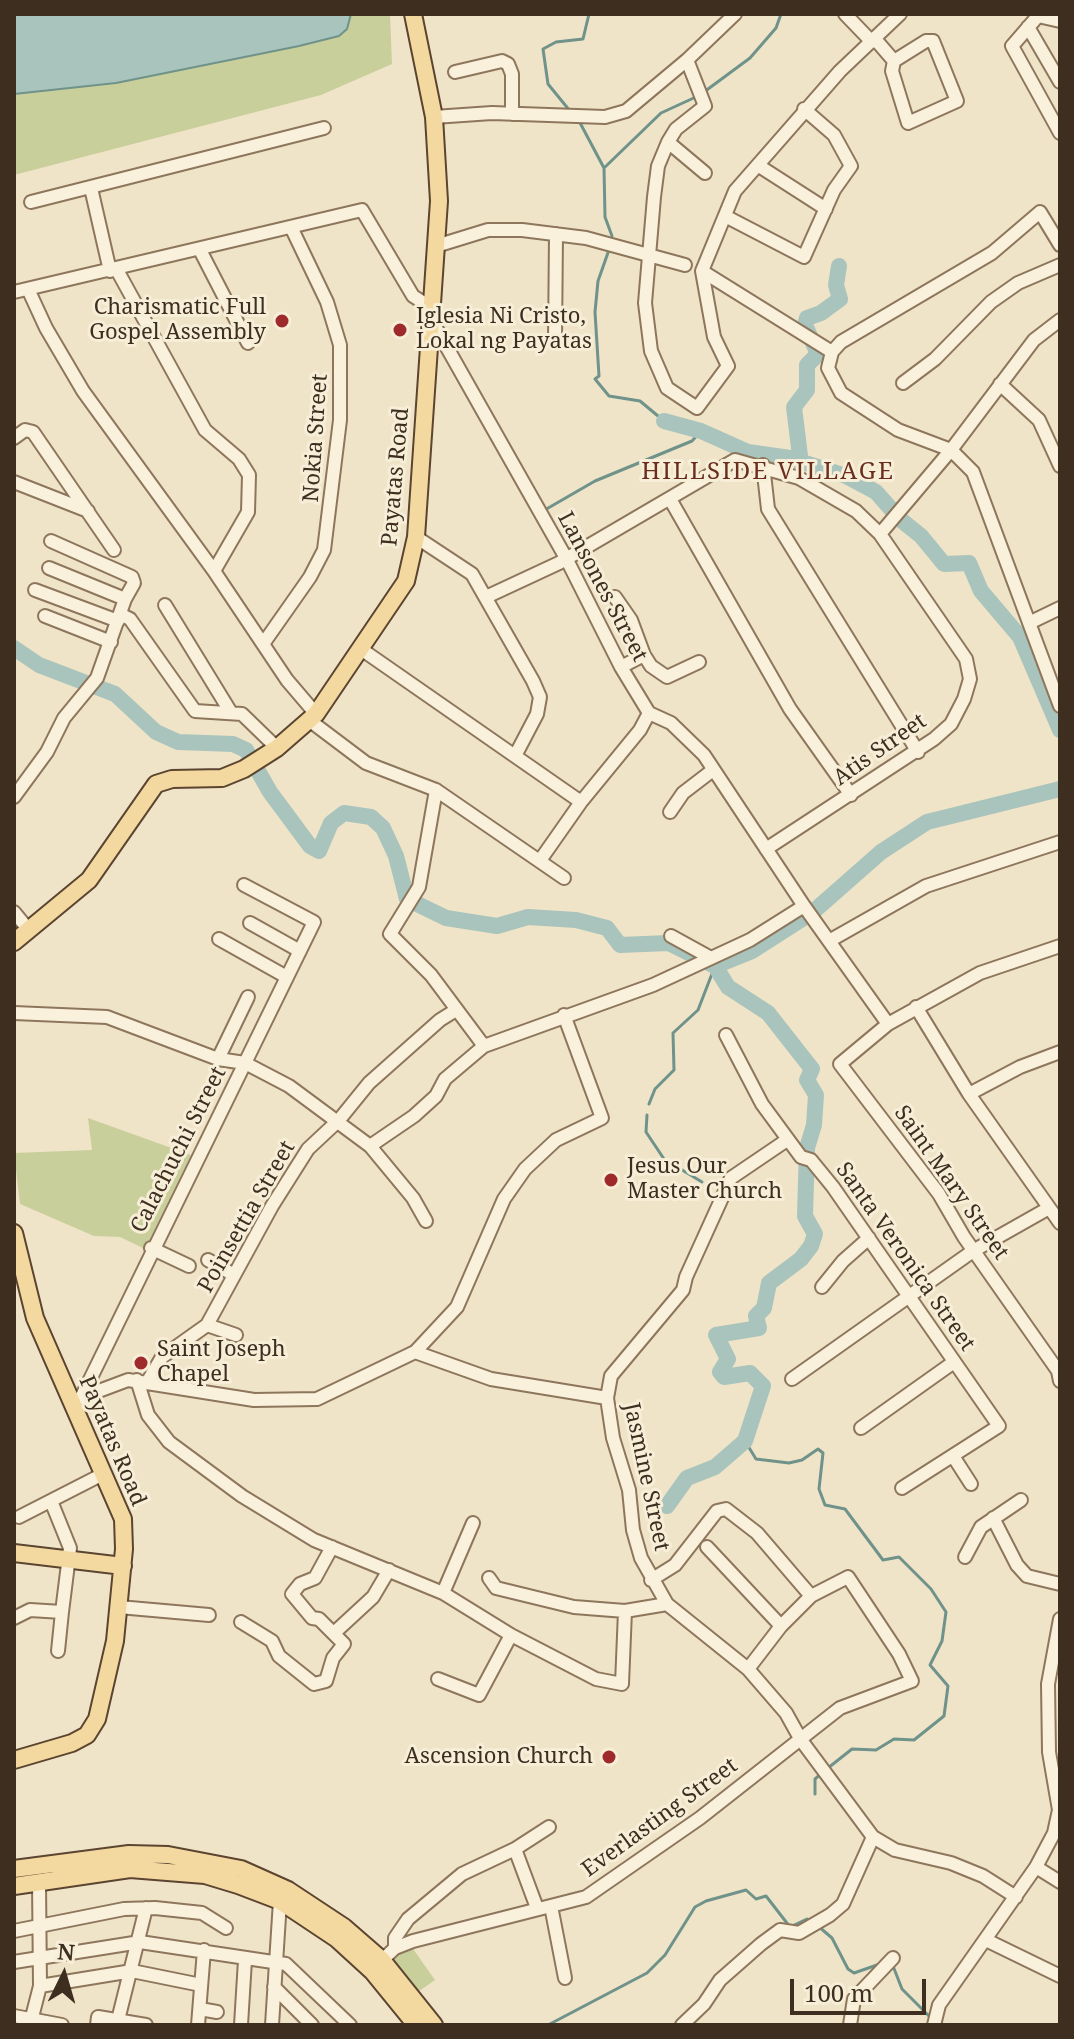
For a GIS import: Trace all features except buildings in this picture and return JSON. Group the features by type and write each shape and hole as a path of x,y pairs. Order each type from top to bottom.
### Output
{"main road":[{"name":"Payatas Road","path":"14,942 89,880 156,784 172,779 222,778 244,769 271,753 312,717 406,581 416,537 439,201 434,117 413,14"},
{"name":"Payatas Road","path":"14,1233 35,1318 76,1400 123,1519 119,1607 106,1691 97,1719 87,1735 14,1760"},
{"path":"14,1553 123,1566"},
{"path":"14,1869 129,1854 207,1861 241,1869 288,1890 344,1927 434,2025"},
{"path":"14,1886 130,1869 205,1875 280,1901 377,1965 416,2025"}],"street":[{"path":"434,117 471,113 605,117 626,111 687,60 735,14"},
{"path":"845,14 894,61"},
{"path":"687,60 705,106 676,129 658,166 647,252 645,303 655,364 667,388 692,407 698,407 728,366 714,337 702,271 735,191 804,109 900,14"},
{"path":"1060,21 1038,16 1012,46 1060,133"},
{"path":"1028,27 1060,82"},
{"path":"926,41 933,41 957,98 955,103 908,123 892,71 894,61 926,41"},
{"path":"455,72 502,61 508,64 512,74 512,114"},
{"path":"1028,75 1053,66"},
{"path":"725,216 804,257 851,163 834,135 804,109"},
{"path":"31,202 324,128"},
{"path":"668,142 705,173"},
{"path":"759,166 826,209"},
{"path":"91,188 113,270 205,430 239,459 249,475 248,512 214,571"},
{"name":"Lansones Street","path":"291,227 364,210 413,296 432,313 566,558 621,667 649,713 687,735 888,1024"},
{"path":"1060,245 1040,212 992,253 853,334 832,352 828,368 841,393 898,430 951,450 973,472 1060,706"},
{"path":"14,292 291,227"},
{"name":"Nokia Street","path":"263,644 310,577 324,550 340,420 340,345 327,302 291,227"},
{"path":"436,246 488,230 556,234 647,252 685,265"},
{"path":"555,341 553,291 556,234"},
{"path":"200,250 248,343"},
{"path":"903,383 935,359 991,302 1018,283 1060,265"},
{"path":"702,271 832,352"},
{"path":"28,289 62,359 125,451 214,571 312,717 366,763 436,790 541,859 564,878"},
{"path":"880,534 951,450 1034,340 1060,320"},
{"path":"1000,384 1039,420 1060,466"},
{"path":"14,438 25,430 33,432 114,550"},
{"path":"486,597 566,558 735,460 763,465 768,509 918,752"},
{"name":"Atis Street","path":"763,465 799,478 845,502 880,534 966,659 970,679 951,724 918,752 766,849"},
{"path":"14,482 88,511"},
{"path":"670,499 790,709 851,795"},
{"path":"416,537 472,574 540,697 537,714 515,756"},
{"path":"14,797 47,752 64,718 93,682 134,583 132,577 51,541"},
{"path":"49,568 125,599"},
{"path":"35,590 130,619 195,711 242,714 271,753"},
{"path":"615,597 631,620 651,666 667,677 699,662"},
{"path":"165,605 230,711"},
{"path":"1029,623 1060,608"},
{"path":"45,616 111,642"},
{"path":"361,649 581,802"},
{"path":"621,667 644,655"},
{"path":"541,859 581,802 640,730 649,713"},
{"path":"670,812 683,793 713,770"},
{"path":"436,790 419,887 390,934 422,964 484,1046"},
{"path":"829,941 926,886 1060,842"},
{"name":"Calachuchi Street","path":"76,1400 314,922 244,885"},
{"path":"370,1146 425,1106 436,1096 445,1079 484,1046 653,985 750,940 804,906"},
{"path":"14,912 28,929"},
{"path":"250,923 300,951"},
{"path":"671,936 706,960"},
{"path":"219,939 285,976"},
{"path":"888,1024 980,973 1060,946"},
{"path":"218,1059 248,997"},
{"path":"792,1379 973,1251 1056,1215 969,1094 916,1007"},
{"name":"Poinsettia Street","path":"142,1380 162,1357 207,1325 290,1174 308,1149 339,1120 369,1083 432,1026 456,1010"},
{"path":"14,1013 107,1017 218,1059 245,1063 289,1086 339,1120 370,1146 413,1198 426,1221"},
{"path":"76,1400 116,1383 142,1380 254,1400 293,1402 323,1398 415,1352 457,1307 504,1199 525,1169 556,1140 602,1118 564,1015"},
{"name":"Saint Mary Street","path":"888,1024 840,1062 840,1067 921,1168 973,1251 1051,1361 1060,1381"},
{"name":"Santa Veronica Street","path":"726,1035 762,1104 787,1140 806,1158 869,1238 999,1426 953,1456"},
{"path":"969,1094 1020,1067 1060,1052"},
{"name":"Jasmine Street","path":"787,1140 731,1178 683,1290 611,1376 607,1398 613,1438 629,1490 633,1530 651,1580 667,1604 748,1669 786,1713 801,1740 873,1837 895,1850 951,1863 983,1876 1016,1897"},
{"path":"822,1287 843,1261 869,1238"},
{"path":"151,1248 189,1266"},
{"path":"208,1260 234,1275"},
{"path":"207,1325 236,1335"},
{"path":"415,1352 491,1379 607,1398"},
{"path":"861,1428 954,1362"},
{"path":"142,1380 148,1415 178,1450 242,1496 314,1540 443,1593 511,1635 596,1679 622,1684 625,1611"},
{"path":"902,1488 953,1456 971,1484"},
{"path":"19,1517 103,1474"},
{"path":"965,1557 974,1535 1021,1500"},
{"path":"51,1501 69,1544 70,1559 58,1651"},
{"path":"651,1580 675,1565 717,1511 726,1509 757,1533 811,1596 781,1626 748,1669"},
{"path":"993,1518 1017,1565 1027,1576 1060,1584"},
{"path":"443,1593 473,1523"},
{"path":"241,1622 272,1641 279,1656 314,1684 330,1676 333,1658 344,1644 319,1619 312,1618 292,1596 300,1584 315,1578 332,1547"},
{"path":"707,1547 781,1626"},
{"path":"334,1633 373,1597 389,1570"},
{"name":"Everlasting Street","path":"377,1965 395,1948 462,1926 586,1897 840,1708 912,1681 899,1654 848,1577 811,1596"},
{"path":"489,1578 496,1588 574,1607 625,1611 667,1604"},
{"path":"119,1607 209,1615"},
{"path":"14,1618 30,1610 62,1612"},
{"path":"934,2025 939,2005 1047,1850 1060,1810 1049,1752 1048,1684 1060,1619"},
{"path":"438,1679 479,1695 511,1635"},
{"path":"395,1948 395,1938 408,1919 435,1895 462,1874 515,1849 549,1827"},
{"path":"682,2025 704,2004 720,1980 761,1944 780,1930 799,1933 843,1904 873,1837"},
{"path":"515,1849 544,1907 565,1978"},
{"path":"1036,1867 1060,1882"},
{"path":"31,2022 40,1986 42,1956 39,1882"},
{"path":"272,2025 280,1901"},
{"path":"118,2020 140,1942 146,1908"},
{"path":"14,1931 146,1908 190,1910 226,1928"},
{"path":"986,1940 1060,1976"},
{"path":"14,1962 140,1942 204,1950 292,1967 350,2025"},
{"path":"198,2025 204,1950"},
{"path":"241,2025 245,1960"},
{"path":"850,2025 854,1999 890,1960"},
{"path":"40,1986 132,1971 201,1985"},
{"path":"274,1987 312,2025"},
{"path":"200,2009 217,2012"},
{"path":"14,2016 31,2022 62,2025"},
{"path":"98,2021 118,2020 146,2025"}],"green space":[{"path":"14,14 390,14 392,64 321,95 14,175"},
{"path":"88,1118 191,1155 145,1249 120,1237 94,1236 20,1204 14,1153 92,1150"},
{"path":"411,1946 435,1980 415,1994 391,1959"}],"water":[{"path":"14,14 351,14 347,29 339,36 299,46 116,83 14,94"}],"waterway":[{"path":"570,111 548,84 543,49 556,42 583,39 589,14"},
{"path":"704,92 750,58 776,28 781,14"},
{"path":"604,168 661,113 698,96"},
{"path":"578,119 604,168 605,217 612,236"},
{"path":"610,247 598,281 595,312 599,376 595,379 609,396 640,401 664,421"},
{"path":"801,464 794,407 807,390 807,365 818,354 805,325 807,318 821,313 840,299 836,285 839,266"},
{"path":"664,421 701,431 748,452 790,458 846,476 876,492 891,509"},
{"path":"543,511 595,481 692,441 701,431"},
{"path":"901,520 921,536 944,564 969,563 981,591 1020,637 1060,730"},
{"path":"14,648 39,665 115,694 156,732 178,742 233,744 246,750 270,792 310,846 319,851 331,823 344,813 371,817 383,828 396,856 407,899 446,918 497,926 528,917 576,920 607,928 620,945 669,943 715,966 752,951 802,919"},
{"path":"814,911 881,852 927,822 1060,789"},
{"path":"649,1104 655,1089 674,1070 673,1033 698,1010 715,966"},
{"path":"667,1506 687,1478 715,1467 745,1441 763,1386 750,1373 724,1377 720,1372 728,1359 716,1335 759,1328 756,1316 764,1308 769,1283 801,1259 815,1234 805,1216 807,1148 814,1125 816,1095 807,1080 812,1069 768,1013 728,987 715,966"},
{"path":"647,1115 646,1132 664,1159 702,1182"},
{"path":"745,1441 756,1459 789,1463 802,1460 818,1449 823,1453 819,1489 825,1505 845,1509 883,1560 899,1557 931,1589 946,1612 942,1641 930,1665 948,1686 944,1716 914,1740 894,1739 876,1750 852,1749 828,1768"},
{"path":"815,1794 815,1779 822,1773"},
{"path":"548,2025 647,1973 665,1955 695,1907 706,1901 746,1890 756,1899 766,1896 790,1927 807,1919 811,1922"},
{"path":"818,1926 832,1938 848,1969 854,1973 880,1964"},
{"path":"893,1966 902,1989 930,2017"}],"place":[{"name":"Charismatic Full Gospel Assembly","path":"282,321"},
{"name":"Iglesia Ni Cristo, Lokal ng Payatas","path":"400,330"},
{"name":"Jesus Our Master Church","path":"611,1180"},
{"name":"Saint Joseph Chapel","path":"141,1363"},
{"name":"Ascension Church","path":"609,1757"}],"district":[{"name":"HILLSIDE VILLAGE","path":"768,472"}]}
